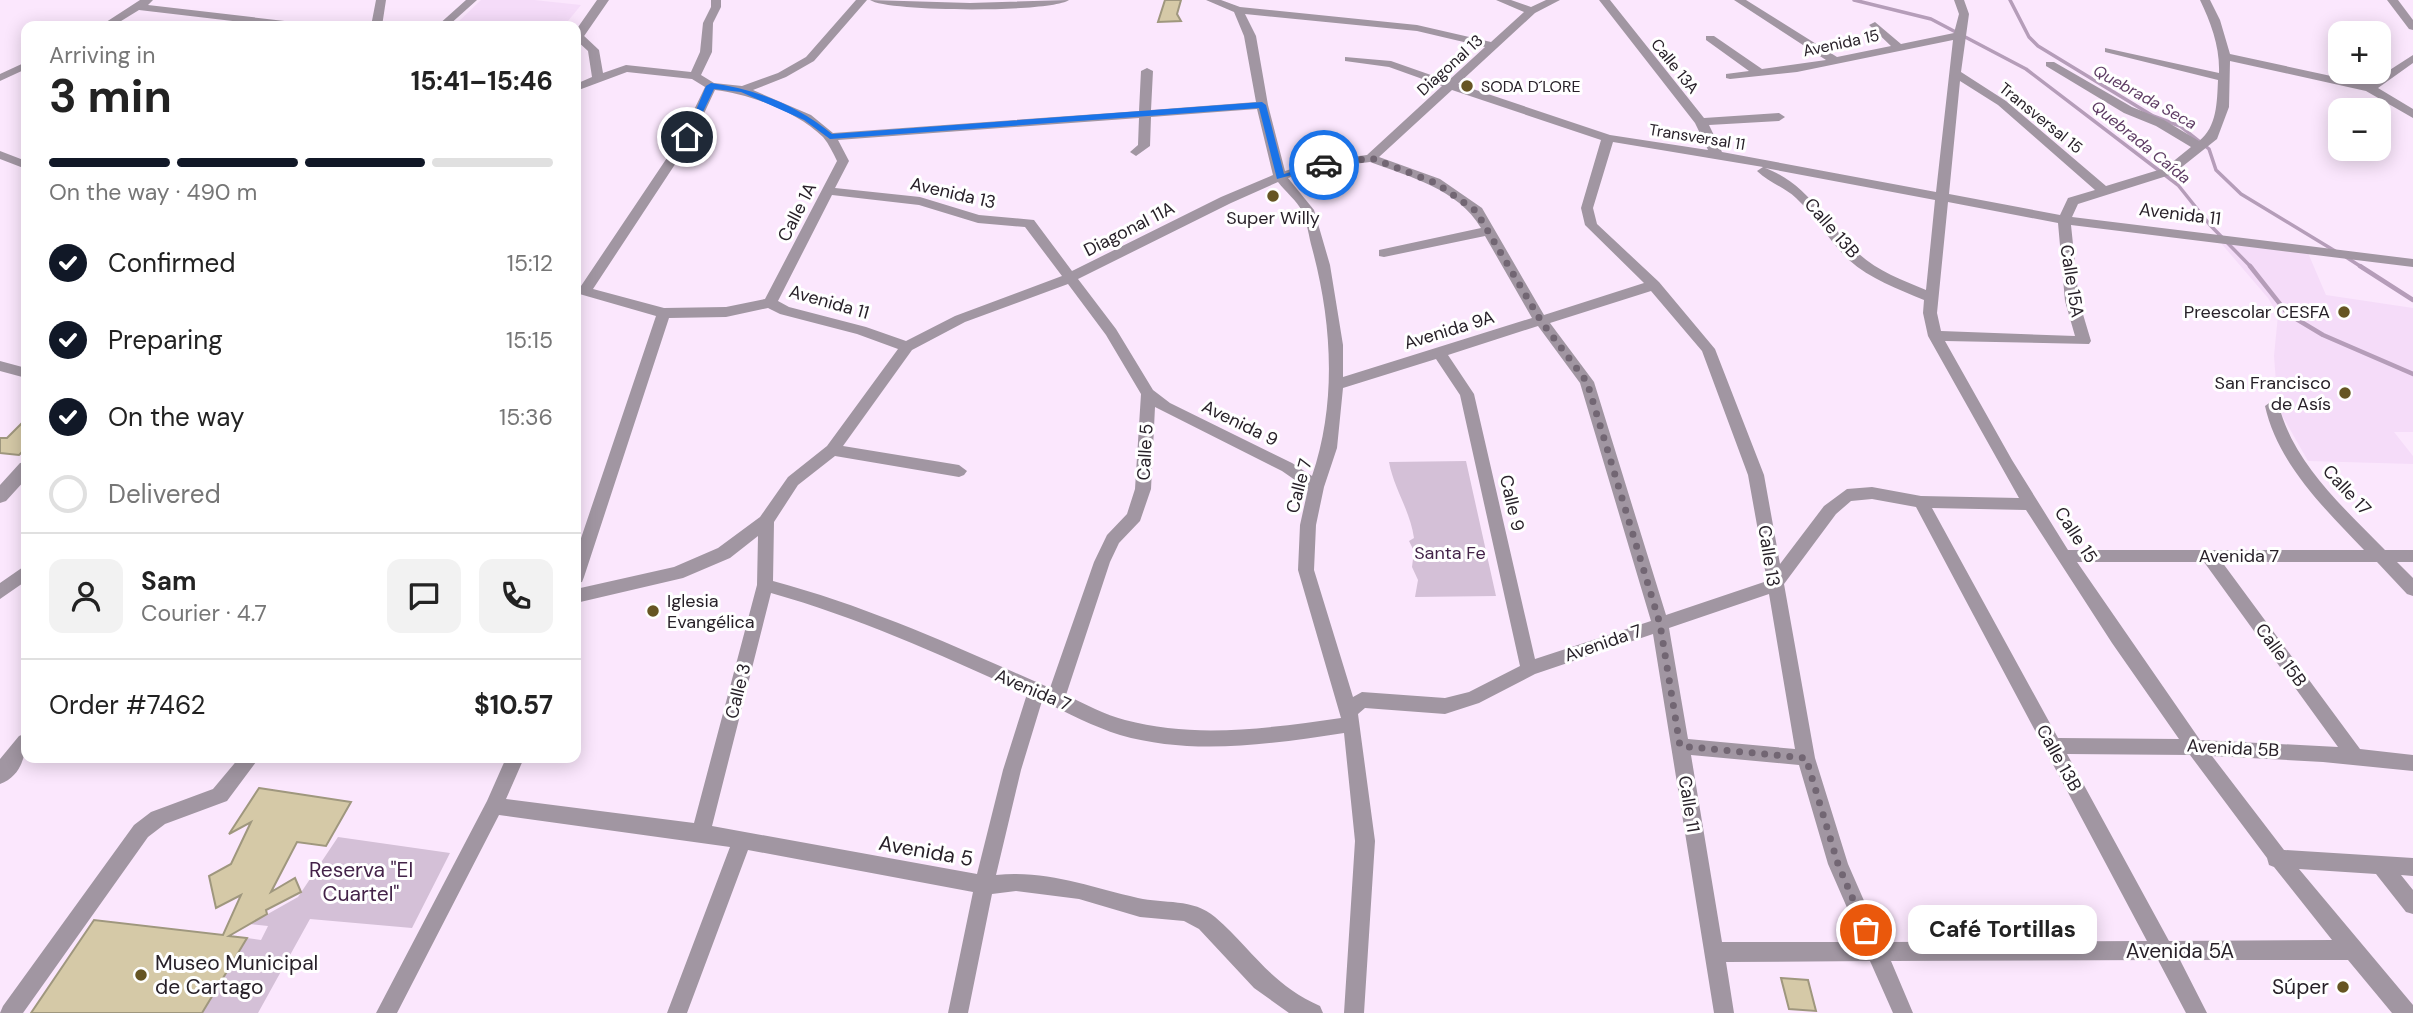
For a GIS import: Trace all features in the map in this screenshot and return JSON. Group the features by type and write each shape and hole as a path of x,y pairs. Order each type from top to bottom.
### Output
{"street":[{"path":"378,21 381,0"},
{"path":"448,21 472,0"},
{"path":"581,32 603,0"},
{"path":"695,76 706,52 708,23 716,7 716,0"},
{"path":"743,90 782,75 810,59 862,0"},
{"path":"875,0 945,8 1021,6 1064,0"},
{"path":"1210,0 1238,10 1417,28 1495,46"},
{"path":"1501,0 1531,11"},
{"name":"Diagonal 13","path":"1371,158 1531,11 1555,0"},
{"name":"Calle 13A","path":"1604,0 1700,122 1717,155"},
{"path":"1739,0 1833,59"},
{"name":"Calle 15","path":"1959,0 1964,14 1959,35 1930,313 1935,336 2031,504 2192,746 2276,859 2406,1013"},
{"path":"2064,220 2073,201 2169,171 2213,136 2223,107 2222,77 2225,57 2216,20 2205,0"},
{"path":"2392,0 2413,27"},
{"path":"115,21 144,4 243,21"},
{"name":"Calle 7","path":"1238,10 1250,36 1262,105 1280,177 1308,210 1323,265 1336,345 1336,385 1329,448 1316,487 1308,525 1306,570 1350,718 1365,841 1354,1013"},
{"path":"1875,25 1898,47"},
{"name":"Avenida 15","path":"1730,76 1797,69 1833,59 1959,35"},
{"path":"1710,38 1758,72"},
{"path":"581,41 593,51 598,77"},
{"path":"2109,50 2222,77"},
{"path":"2225,57 2371,88 2413,114"},
{"path":"2371,88 2413,58"},
{"path":"1349,59 1391,64 1451,85"},
{"path":"2050,64 2128,110 2160,123 2199,147"},
{"path":"3,76 21,67"},
{"path":"581,86 626,68 695,76 711,86 743,90 807,118 830,137 1262,105"},
{"path":"1136,152 1144,146 1147,71"},
{"name":"Transversal 15","path":"1957,74 2001,103 2103,190"},
{"path":"3,76 21,78"},
{"name":"Transversal 11","path":"1451,85 1521,111 1608,138 1717,155 1943,198"},
{"path":"581,289 687,137 711,86"},
{"path":"1700,122 1779,117"},
{"name":"Calle 1A","path":"770,303 843,160 830,137"},
{"name":"Calle 13","path":"1608,138 1587,216 1591,225 1654,285 1707,349 1756,475 1773,586 1806,758 1838,864 1903,1013"},
{"path":"0,155 21,163"},
{"name":"Diagonal 11A","path":"907,347 960,319 1068,279 1226,200 1280,177 1313,166 1371,158"},
{"name":"Calle 11","path":"1371,158 1436,183 1476,211 1541,321 1587,382 1660,624 1724,1013"},
{"name":"Calle 13B","path":"1732,158 1783,179 1810,202 1853,256 1882,276 1932,298"},
{"name":"Avenida 13","path":"828,191 920,201 978,219 1029,223 1068,279"},
{"name":"Avenida 11","path":"1943,198 2064,220 2413,263"},
{"name":"Calle 15A","path":"2064,220 2072,301 2084,341"},
{"path":"1384,253 1488,231"},
{"path":"1068,279 1111,332 1148,394"},
{"name":"Avenida 9A","path":"1336,385 1654,285"},
{"name":"Avenida 11","path":"581,289 664,313 726,312 770,303 785,311 861,330 907,347"},
{"path":"581,562 664,313"},
{"path":"1935,336 2084,341"},
{"path":"581,595 677,573 724,553 766,521 793,481 832,450 907,347"},
{"name":"Calle 9","path":"1440,354 1467,394 1529,669"},
{"path":"0,366 21,372"},
{"name":"Avenida 9","path":"1148,394 1166,407 1287,467 1316,487"},
{"name":"Calle 5","path":"1055,700 1102,562 1113,539 1134,517 1143,489 1148,394"},
{"name":"Calle 17","path":"2272,406 2272,421 2307,476 2413,589"},
{"path":"832,450 959,471"},
{"path":"0,496 21,473"},
{"path":"1773,586 1830,510 1847,495 1872,493 1921,502 2031,504"},
{"name":"Calle 13B","path":"1921,502 2197,1013"},
{"name":"Calle 3","path":"701,833 765,585 766,521"},
{"name":"Avenida 7","path":"2064,556 2413,556"},
{"name":"Calle 15B","path":"2208,556 2354,755"},
{"path":"0,592 21,576"},
{"name":"Avenida 7","path":"765,585 793,592 896,630 1055,700 1151,736 1269,736 1350,718 1362,700 1445,706 1473,698 1529,669 1773,586"},
{"path":"958,1013 995,830 1014,756 1037,691"},
{"path":"1680,746 1806,758"},
{"name":"Avenida 5B","path":"2052,746 2192,746 2354,755 2413,763"},
{"path":"0,775 21,748"},
{"path":"10,1013 141,831 158,818 220,794 246,763"},
{"path":"386,1013 494,806 513,763"},
{"name":"Avenida 5","path":"494,806 701,833 985,885 1016,882 1079,890 1140,908 1185,912 1206,922 1261,981 1313,1013"},
{"path":"677,1013 742,841"},
{"path":"2276,859 2413,867"},
{"path":"2381,865 2413,905"},
{"name":"Avenida 5A","path":"1714,952 2351,950"}],"shaded area":[{"path":"481,0 534,0 581,5 568,21 459,21"},
{"path":"2220,242 2308,253 2326,295 2413,308 2413,432 2394,432 2413,456 2413,464 2308,461 2278,408 2274,356 2278,315 2268,298"}],"green space":[{"name":"Santa Fe","path":"1466,461 1496,596 1415,597 1418,580 1412,567 1414,551 1409,541 1414,538 1389,462"},
{"name":"Reserva \"El Cuartel\"","path":"338,837 450,853 412,928 310,919 258,1013 202,1013 247,938 261,940 268,926 250,924 298,897"}],"building":[{"path":"1165,0 1181,0 1177,14 1181,21 1158,22"},
{"path":"21,424 19,455 0,453 0,438 7,438"},
{"path":"259,788 351,802 326,846 297,842 271,892 295,878 301,892 266,910 267,914 229,936 247,938 202,1013 31,1013 94,920 223,935 241,895 216,908 209,876 231,864 251,822 229,834"},
{"path":"1781,978 1808,980 1816,1011 1789,1009"}],"waterway":[{"name":"Quebrada Caída","path":"1854,0 1931,19 2026,69 2178,185 2210,225 2252,268"},
{"name":"Quebrada Seca","path":"2010,0 2029,37 2038,46 2153,116 2180,126 2209,149 2216,170 2241,194 2335,251"},
{"name":"Quebrada Seca","path":"2346,257 2363,268"},
{"name":"Quebrada Caída","path":"2250,266 2288,314 2323,335 2413,374"},
{"name":"Quebrada Seca","path":"2360,266 2413,300"}],"way so far":[{"path":"1324,165 1371,158 1436,183 1476,211 1541,321 1587,382 1660,624 1680,746 1806,758 1838,864 1866,930"}],"place":[{"name":"SODA D´LORE","path":"1467,86"},
{"name":"Super Willy","path":"1273,196"},
{"name":"Preescolar CESFA","path":"2344,312"},
{"name":"San Francisco de Asís","path":"2345,393"},
{"name":"Iglesia Evangélica","path":"653,611"},
{"name":"Café Tortillas","path":"1866,930"},
{"name":"Museo Municipal de Cartago","path":"141,975"},
{"name":"Súper","path":"2343,987"}],"route":[{"path":"687,137 711,86 743,90 807,118 830,137 1262,105 1280,177 1324,165"}]}
